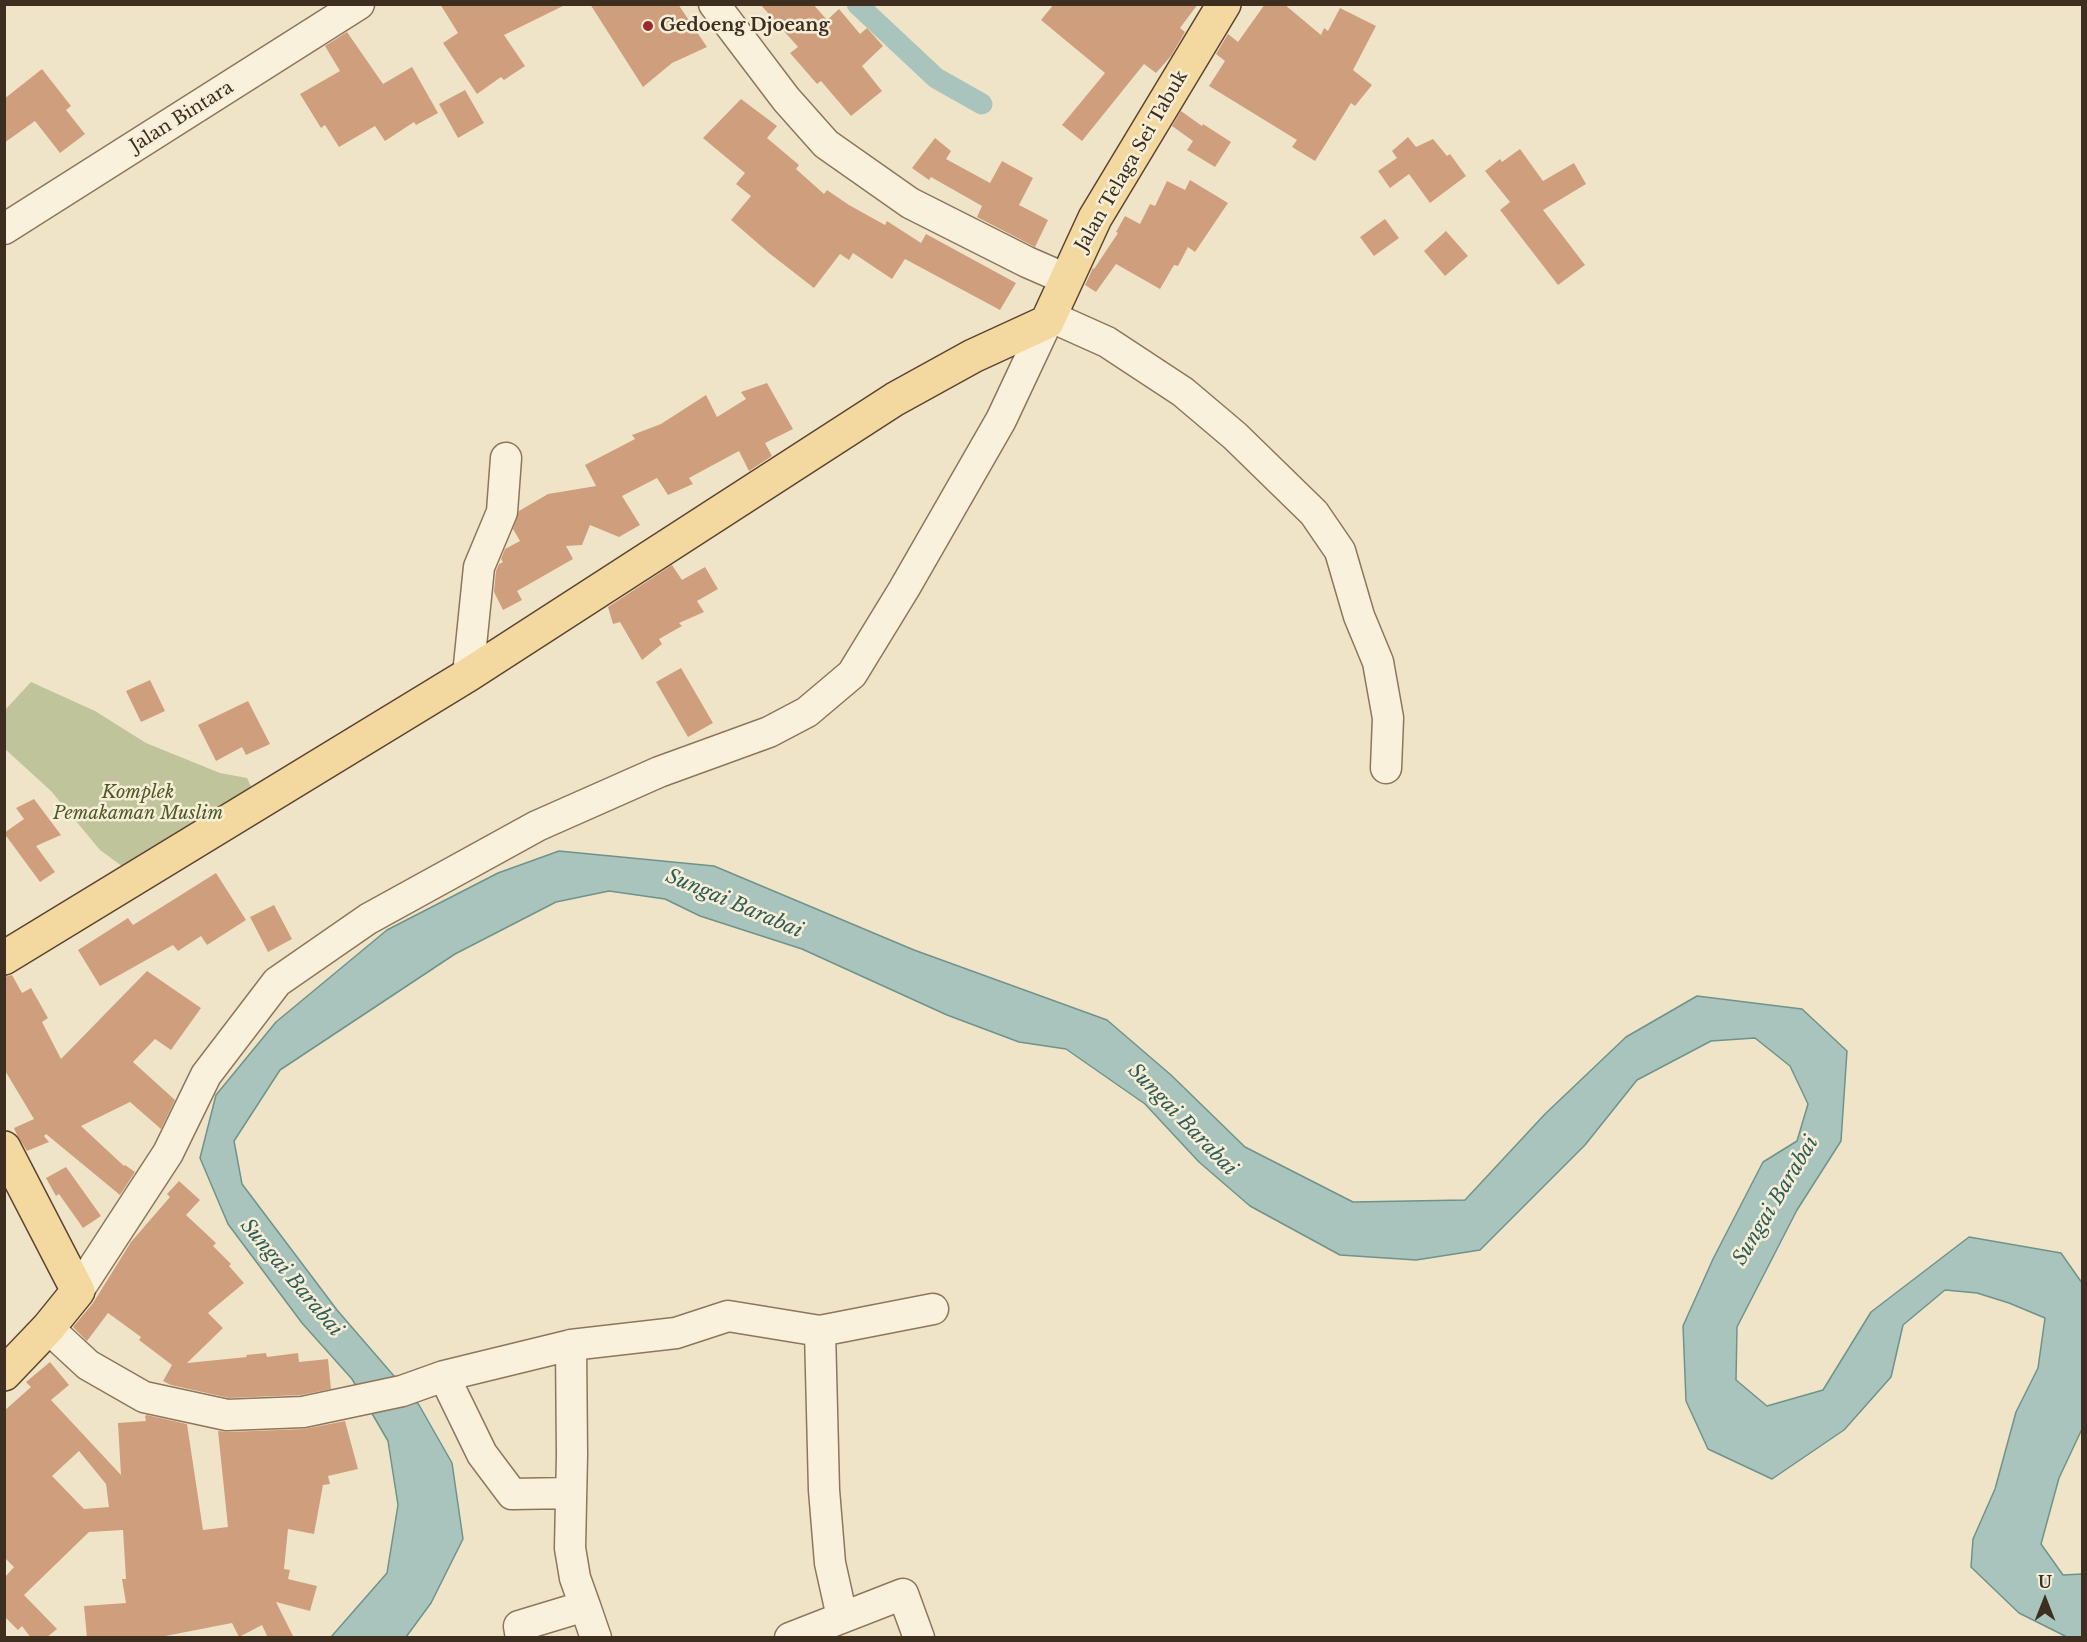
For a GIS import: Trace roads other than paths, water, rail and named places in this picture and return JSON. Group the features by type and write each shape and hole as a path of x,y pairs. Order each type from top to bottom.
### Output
{"main road":[{"name":"Jalan Telaga Sei Tabuk","path":"1048,319 1095,218 1224,4"},
{"path":"4,958 468,675 895,399 1048,319"},
{"path":"4,1148 78,1291 48,1328 4,1374"}],"street":[{"name":"Jalan Bintara","path":"4,229 358,4"},
{"path":"714,4 786,99 826,144 910,202 1027,262 1066,279"},
{"path":"78,1291 168,1153 206,1075 277,982 368,919 537,826 658,772 769,732 807,712 852,674 904,589 1001,420 1048,319 1107,342 1183,392 1235,436 1314,513 1340,551 1359,616 1378,662 1388,718 1386,768"},
{"path":"468,675 479,567 502,512 506,458"},
{"path":"48,1328 88,1365 144,1397 227,1415 303,1412 402,1391 444,1376 571,1345 676,1333 728,1316 820,1331 933,1309"},
{"path":"820,1331 824,1490 830,1563 842,1617"},
{"path":"571,1345 570,1548 575,1578 596,1638"},
{"path":"444,1376 482,1454 512,1494 571,1493"},
{"path":"790,1638 903,1594 919,1638"},
{"path":"521,1638 519,1626 585,1606"}],"water":[{"name":"Sungai Barabai","path":"559,851 714,866 914,950 1107,1020 1171,1075 1245,1147 1353,1202 1465,1200 1545,1114 1626,1037 1697,996 1802,1009 1847,1051 1841,1141 1797,1210 1737,1327 1736,1380 1767,1406 1823,1390 1871,1312 1969,1237 2061,1253 2082,1283 2082,1429 2059,1478 2041,1544 2063,1575 2082,1574 2082,1637 2067,1637 2019,1613 1971,1567 1973,1539 1995,1489 2016,1412 2038,1368 2045,1318 1977,1293 1945,1290 1903,1325 1891,1377 1844,1430 1772,1479 1708,1449 1686,1401 1683,1326 1713,1259 1763,1162 1797,1141 1808,1104 1790,1066 1755,1038 1711,1041 1637,1080 1585,1145 1480,1250 1416,1260 1340,1255 1250,1206 1199,1162 1145,1104 1066,1049 1019,1042 947,1015 802,949 700,916 665,899 609,891 556,902 455,954 280,1070 234,1141 242,1184 337,1310 419,1405 452,1463 463,1539 431,1603 406,1637 331,1637 387,1573 398,1505 388,1441 352,1379 302,1323 228,1224 200,1158 216,1095 276,1022 387,930 498,873"}],"waterway":[{"path":"857,4 936,78 982,104"}],"place":[{"name":"Gedoeng Djoeang","path":"648,26"}],"park label":[{"name":"Komplek Pemakaman Muslim","path":"138,803"}]}
